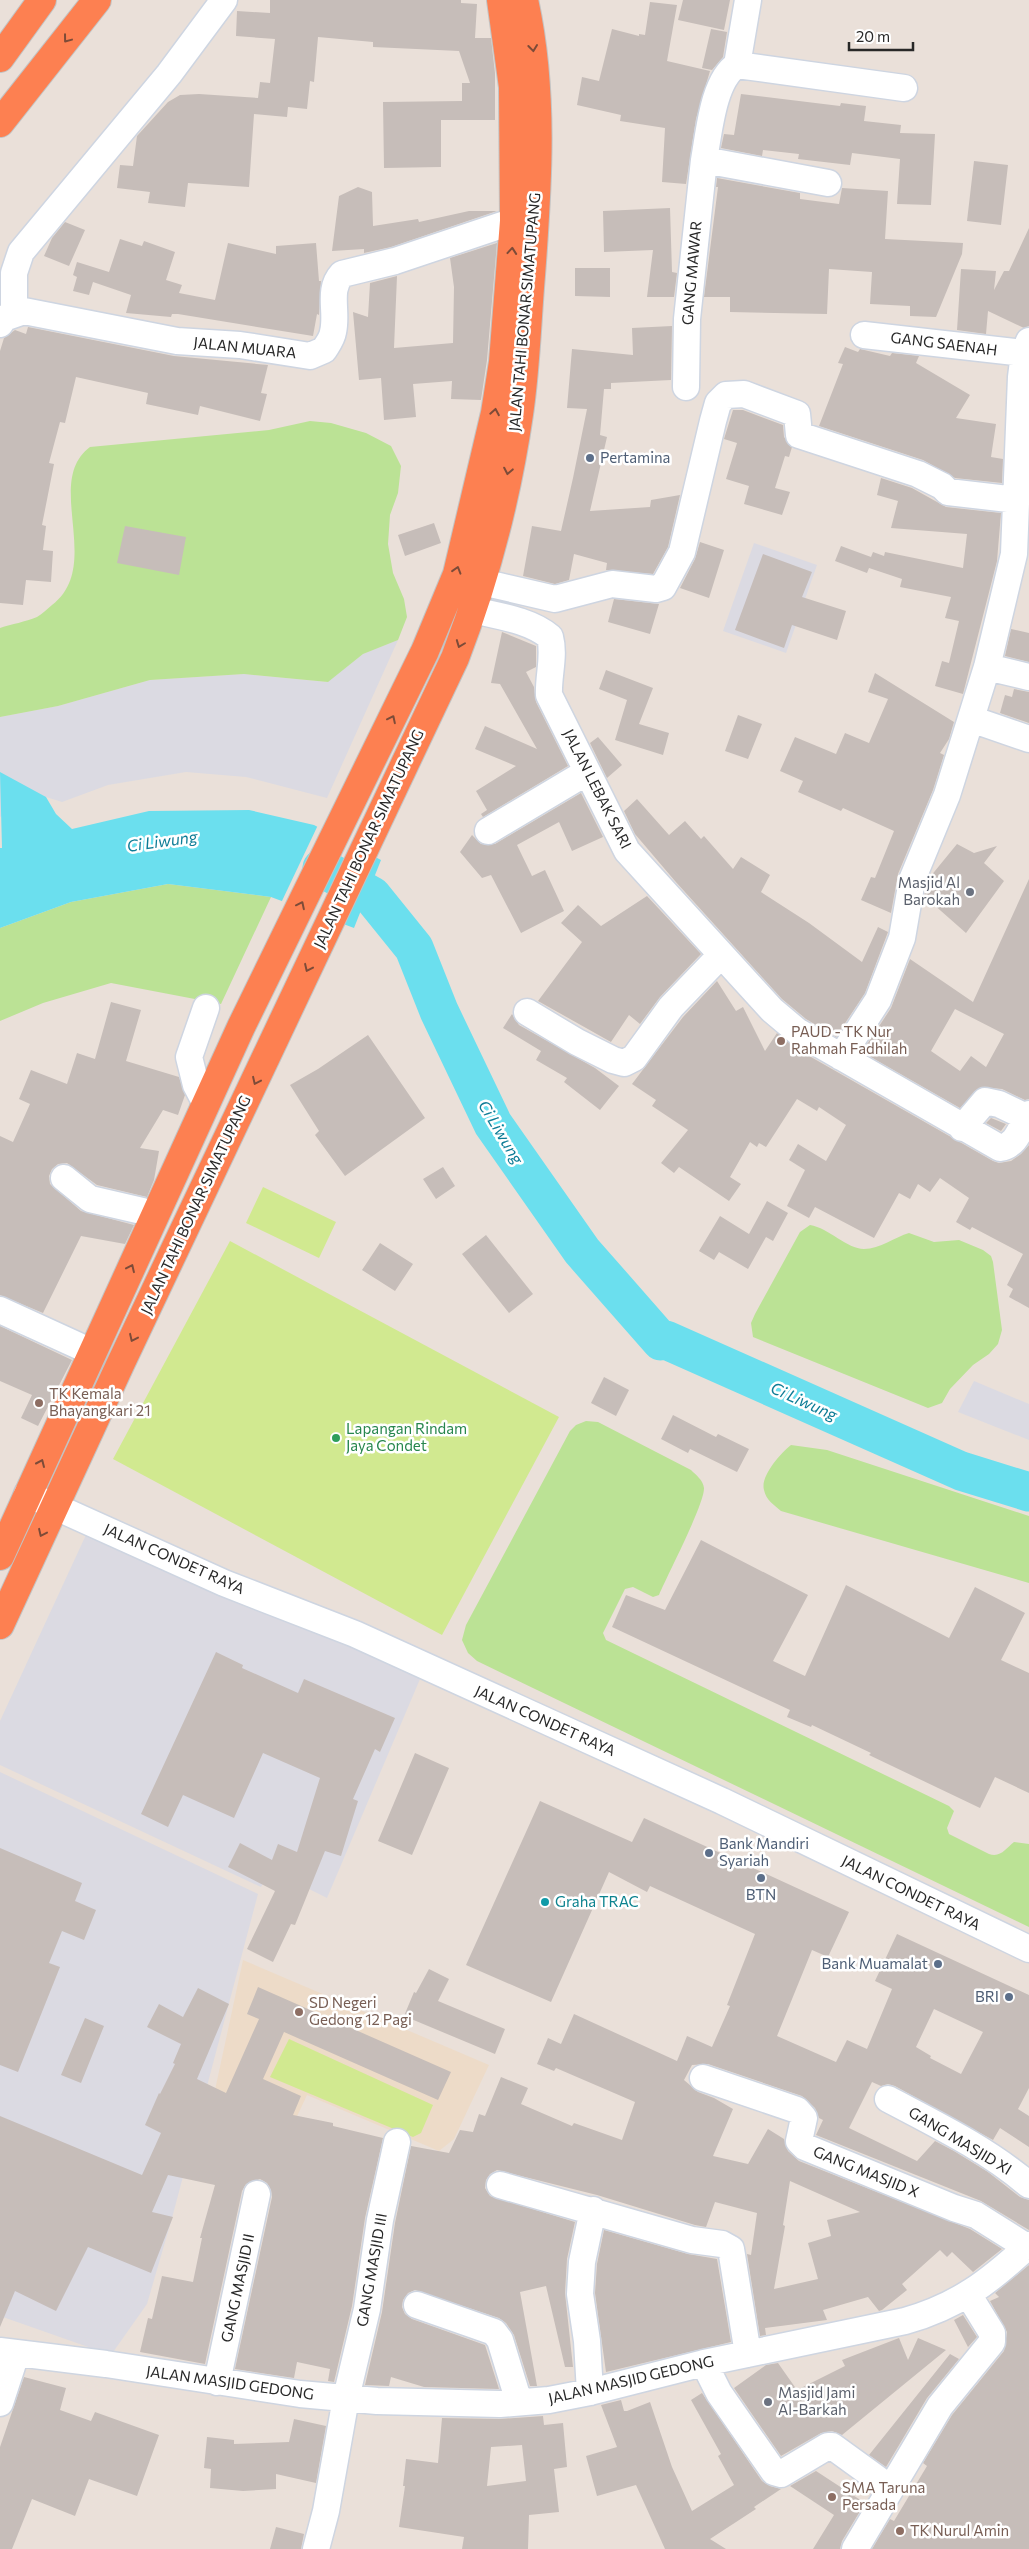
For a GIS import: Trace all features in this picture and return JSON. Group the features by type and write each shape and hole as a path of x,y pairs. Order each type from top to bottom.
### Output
{"highway":[{"path":"0,58 42,0"},
{"path":"0,123 97,0"},
{"name":"JALAN TAHI BONAR SIMATUPANG","path":"0,1556 28,1494 86,1350 155,1214 241,1027 425,651 457,574 495,413 503,362 514,220 514,87 501,0"},
{"name":"JALAN TAHI BONAR SIMATUPANG","path":"0,1625 120,1365 455,658 473,610 482,582 508,476 520,413 535,218 536,87 533,46 524,0"},
{"path":"86,1350 120,1365"}],"street":[{"path":"7,318 14,273 21,252 180,60 224,0"},
{"path":"748,0 737,65 904,88"},
{"name":"GANG MAWAR","path":"686,387 687,319 704,160 719,88 731,69 737,65"},
{"path":"704,160 828,183"},
{"name":"JALAN MUARA","path":"7,318 24,311 177,341 240,346 310,356 324,350 333,333 334,288 336,280 342,274 394,261 514,220"},
{"name":"GANG SAENAH","path":"864,335 1027,347"},
{"path":"841,1057 878,1000 902,938 912,880 947,796 987,667 1014,554 1021,378 1027,347"},
{"path":"482,582 555,600 612,584 656,589 662,587 682,552 718,403 726,395 744,394 797,414 799,434 918,474 942,486 948,492 1017,500"},
{"name":"JALAN LEBAK SARI","path":"473,610 506,618 544,632 550,638 552,653 548,677 549,695 627,851 778,1015 798,1031 841,1057 962,1128 1000,1148 1008,1146 1015,1140 1028,1116"},
{"path":"987,667 1029,677"},
{"path":"971,720 1029,739"},
{"path":"488,831 587,772"},
{"path":"528,1012 577,1042 613,1060 624,1063 634,1058 671,1007 721,955"},
{"path":"206,1008 189,1058 196,1085 206,1104"},
{"path":"962,1128 985,1101 999,1104 1028,1116"},
{"path":"64,1178 90,1199 155,1214"},
{"path":"0,1310 86,1350"},
{"name":"JALAN CONDET RAYA","path":"28,1494 224,1583 355,1634 680,1782 1029,1949"},
{"name":"GANG MASJID X","path":"703,2078 797,2110 804,2118 799,2141 806,2147 954,2208 976,2215 1028,2246"},
{"name":"GANG MASJID XI","path":"888,2099 980,2149 1002,2163 1029,2186"},
{"name":"GANG MASJID III","path":"316,2549 326,2511 346,2398 367,2309 380,2220 397,2142"},
{"path":"500,2185 593,2210 653,2230 692,2240 722,2244 731,2249 748,2354"},
{"name":"GANG MASJID II","path":"217,2382 257,2194"},
{"path":"590,2392 587,2341 580,2294 582,2262 593,2210"},
{"name":"JALAN MASJID GEDONG","path":"8,2353 106,2364 217,2382 346,2398 439,2404 549,2400 590,2392 704,2363 905,2321 935,2312 968,2294 1028,2246"},
{"path":"855,2549 940,2406 992,2342 992,2333 968,2294"},
{"path":"417,2305 494,2332 500,2340 519,2402"},
{"path":"0,2403 8,2353"},
{"path":"704,2363 719,2393 774,2472 781,2474 828,2446 832,2446 890,2488"}],"shaded area":[{"path":"754,543 817,565 786,653 723,631"},
{"path":"398,640 327,798 246,777 186,772 108,785 62,802 46,797 0,817 0,717 58,706 150,680 244,674 327,682 363,654"},
{"path":"974,1381 1029,1404 1029,1440 958,1412"},
{"path":"91,1524 423,1672 327,1898 271,1870 261,1887 0,1765 0,1721"},
{"path":"0,1772 258,1894 172,2218 147,2304 111,2355 0,2316"},
{"name":"SD Negeri Gedong 12 Pagi","path":"243,1960 489,2065 454,2139 439,2151 307,2095 293,2125 215,2090"}],"green space":[{"path":"310,421 331,423 366,433 391,446 401,466 398,493 390,515 388,544 393,573 404,599 407,617 398,640 363,654 328,682 244,674 150,680 58,706 0,717 0,628 37,617 52,605 67,588 73,568 74,547 71,502 72,481 77,462 90,447 269,430"},
{"path":"168,884 271,897 221,1004 111,983 43,1003 0,1021 0,928 71,902"},
{"path":"263,1187 336,1222 319,1258 246,1223"},
{"path":"810,1225 824,1230 851,1246 864,1249 882,1245 909,1233 934,1242 959,1240 983,1250 991,1256 993,1262 1002,1330 998,1344 989,1354 973,1365 950,1389 942,1403 928,1408 753,1337 751,1323 755,1314 800,1232"},
{"name":"Lapangan Rindam Jaya Condet","path":"230,1241 559,1417 442,1635 113,1459"},
{"path":"586,1421 598,1422 691,1470 701,1480 704,1488 699,1508 659,1595 653,1597 633,1587 625,1589 603,1633 606,1640 949,1806 954,1811 947,1828 949,1834 989,1854 1000,1854 1014,1842 1029,1844 1029,1927 477,1661 468,1653 462,1640 466,1625 570,1431 576,1425"},
{"path":"791,1445 827,1450 1029,1516 1029,1583 781,1511 767,1497 764,1484 772,1465"},
{"path":"289,2039 433,2105 421,2133 413,2137 270,2077"}],"water":[{"path":"0,772 46,797 56,814 72,829 149,811 249,810 314,825 381,860 354,928 271,897 168,884 71,902 0,928 0,848 2,848"}],"pier":[{"path":"318,825 376,855 342,926 281,903"}],"building":[{"path":"270,0 461,0 461,3 477,4 475,38 491,38 495,73 495,120 441,120 441,167 384,168 383,102 462,101 462,83 470,83 459,51 373,47 373,42 318,37 314,82 310,81 307,109 288,107 287,117 254,114 249,187 188,183 185,207 148,203 150,192 117,188 120,165 133,166 137,136 168,102 180,95 199,94 258,98 260,82 270,83 275,39 236,36 237,11 270,13"},
{"path":"683,0 730,0 724,30 678,20"},
{"path":"650,2 677,5 667,61 710,71 696,119 686,184 662,182 665,128 620,121 621,115 577,105 582,77 599,81 612,29 639,36 639,34 645,35"},
{"path":"711,29 727,32 723,57 712,70 702,68"},
{"path":"741,94 840,106 841,103 866,106 864,121 901,125 900,133 935,134 931,205 897,204 900,159 852,153 850,165 798,159 799,154 763,150 762,156 721,148 724,134 734,135"},
{"path":"974,161 1008,165 1001,225 967,221"},
{"path":"717,178 800,193 800,199 839,204 842,188 888,191 885,239 963,243 962,254 936,317 910,316 910,306 870,304 872,272 829,269 827,314 730,312 730,297 704,297 718,187 716,187"},
{"path":"358,187 372,192 373,226 418,219 419,222 469,211 497,211 391,247 364,253 364,249 332,251 339,196"},
{"path":"670,208 672,272 677,273 674,297 647,297 653,250 604,252 603,211"},
{"path":"65,222 85,230 69,266 44,256 52,238"},
{"path":"1029,228 1029,326 1024,328 988,311 986,334 957,330 961,269 996,271 994,290 1004,271 1009,271"},
{"path":"120,239 142,246 144,241 175,252 166,280 182,285 179,293 215,300 228,243 276,254 276,246 316,243 319,281 321,281 319,315 317,314 313,336 178,314 172,314 171,317 126,313 131,295 93,282 89,295 73,291 77,277 73,275 77,262 109,272"},
{"path":"497,243 487,360 481,400 451,399 452,381 413,384 416,417 384,420 381,378 359,380 353,312 368,317 370,283 397,276 394,348 453,343 454,287 450,258"},
{"path":"575,268 610,268 610,297 575,296"},
{"path":"672,326 671,380 611,383 611,389 604,389 600,435 607,437 590,511 650,507 651,500 680,495 668,547 653,574 606,570 607,563 574,554 569,580 555,584 523,576 532,526 561,531 573,478 587,409 567,408 572,349 633,355 632,328"},
{"path":"28,327 174,356 268,365 261,393 267,394 260,421 200,406 198,415 146,404 148,393 76,377 65,423 60,422 49,463 54,464 42,525 46,526 43,550 53,551 51,582 26,580 23,605 0,603 0,351 4,338 15,330 26,334"},
{"path":"845,347 858,352 860,349 890,356 892,353 919,356 916,363 970,395 956,418 996,424 991,457 1003,459 1002,483 955,478 923,460 819,426 843,364 838,363"},
{"path":"733,410 743,410 783,425 784,437 792,447 789,457 785,456 775,488 790,492 782,515 744,504 749,486 726,479 737,443 724,439"},
{"path":"881,478 912,488 946,507 1001,513 997,561 963,694 935,686 942,661 949,663 959,621 945,618 951,597 900,587 902,579 869,568 867,573 835,561 841,546 871,557 873,552 884,556 885,552 963,568 967,534 891,528 898,501 877,495"},
{"path":"434,523 441,543 405,556 398,535"},
{"path":"125,526 186,537 179,575 117,563"},
{"path":"700,542 724,550 709,598 680,588 695,559"},
{"path":"763,554 812,572 802,597 846,611 837,640 792,625 784,648 735,630"},
{"path":"614,599 659,604 650,634 608,622"},
{"path":"1011,629 1029,633 1029,662 1005,656"},
{"path":"502,632 536,646 536,667 526,672 534,687 536,702 568,766 483,817 481,814 487,810 476,791 516,766 475,749 485,726 537,749 500,684 491,683"},
{"path":"606,670 653,688 639,724 669,733 663,755 615,740 627,700 599,689"},
{"path":"875,673 954,722 949,739 940,753 944,755 933,790 898,874 891,913 861,900 871,877 875,878 894,831 843,808 841,811 798,792 803,781 780,771 795,737 836,754 845,733 869,743 888,699 868,692"},
{"path":"1014,689 1029,692 1029,723 1000,713 1005,695 1012,697"},
{"path":"738,715 762,724 748,759 725,751"},
{"path":"598,737 622,765 607,778 590,743"},
{"path":"581,793 603,837 572,851 559,822 517,845 532,876 545,870 564,911 521,933 491,875 482,878 460,852 472,835 481,844 495,844"},
{"path":"637,799 669,835 685,821 701,839 704,836 733,869 741,857 770,875 761,892 809,923 862,962 878,927 888,932 865,993 836,1037 806,1019 782,999 635,834 624,811"},
{"name":"Masjid Al Barokah","path":"957,844 974,853 997,846 984,863 1004,881 966,933 924,896 930,877"},
{"path":"1029,879 1029,1099 1025,1100 1002,1089 981,1087 960,1108 862,1052 891,1008 910,959 973,1002","holes":["955,1009 1004,1034 986,1067 971,1056 960,1071 931,1051"]},
{"path":"647,896 701,954 660,997 640,1024 629,1015 611,1042 538,1001 582,942 561,923 578,905 601,926"},
{"path":"717,981 736,1011 743,1007 765,1051 777,1033 811,1057 993,1161 999,1163 1011,1161 1029,1145 1029,1308 1009,1297 1013,1289 1007,1285 1023,1254 972,1227 970,1230 956,1222 969,1198 940,1178 930,1192 918,1184 910,1199 899,1193 874,1238 815,1207 809,1218 787,1206 805,1170 789,1160 798,1144 826,1161 846,1125 819,1107 817,1111 797,1099 766,1147 759,1143 757,1147 750,1142 730,1177 741,1184 729,1201 679,1167 674,1173 661,1163 688,1130 652,1106 656,1100 632,1084 683,1017"},
{"path":"111,1002 141,1010 126,1061 179,1077 185,1095 178,1115 163,1110 140,1148 159,1151 154,1180 147,1197 97,1185 67,1163 58,1164 52,1169 49,1176 50,1184 81,1211 134,1225 125,1244 81,1236 43,1313 0,1295 0,1136 13,1142 30,1104 19,1099 31,1070 67,1084 77,1053 95,1059"},
{"path":"512,1014 519,1025 595,1068 619,1086 600,1110 564,1082 567,1078 536,1060 541,1051 503,1028"},
{"path":"368,1035 425,1118 345,1176 315,1135 319,1131 290,1085 318,1069"},
{"path":"991,1118 1006,1124 1001,1131 986,1123"},
{"path":"443,1167 455,1186 436,1199 423,1179"},
{"path":"767,1201 788,1213 773,1241 766,1237 748,1269 719,1252 714,1260 699,1251 720,1216 749,1234"},
{"path":"486,1235 533,1294 509,1313 462,1254"},
{"path":"380,1243 413,1264 395,1291 362,1270"},
{"path":"0,1326 72,1360 38,1426 21,1418 32,1395 0,1381"},
{"path":"604,1377 629,1390 616,1416 591,1403"},
{"path":"673,1415 716,1437 718,1434 749,1449 737,1472 690,1449 688,1453 661,1439"},
{"path":"701,1540 808,1595 773,1661 805,1676 846,1585 949,1638 975,1587 1025,1613 1001,1660 1029,1673 1029,1793 995,1777 980,1808 869,1755 871,1753 812,1725 811,1727 787,1717 790,1710 612,1627 626,1595 665,1610"},
{"path":"216,1652 243,1665 242,1668 298,1693 304,1679 395,1718 380,1752 375,1749 353,1799 358,1801 341,1856 325,1851 295,1925 291,1924 273,1962 247,1949 275,1891 228,1867 240,1843 272,1860 278,1844 297,1852 320,1778 263,1753 234,1818 183,1795 168,1827 141,1814"},
{"path":"415,1753 449,1768 412,1855 378,1841"},
{"path":"540,1801 632,1842 644,1818 849,1912 828,1957 812,1950 777,2036 836,2062 847,2040 867,2049 892,1989 875,1981 897,1934 1029,1995 1029,2088 1018,2109 1029,2116 1029,2147 1000,2128 993,2140 895,2086 888,2084 881,2086 872,2082 849,2128 917,2161 935,2141 954,2151 988,2172 1020,2197 1029,2200 1029,2230 981,2201 816,2135 823,2120 819,2118 815,2108 802,2096 708,2064 692,2065 684,2080 698,2092 714,2098 733,2109 713,2156 748,2164 768,2129 784,2139 788,2151 799,2161 970,2229 1002,2249 973,2272 952,2252 947,2257 940,2250 902,2284 907,2290 882,2310 879,2311 868,2297 823,2310 827,2320 765,2328 766,2335 760,2336 747,2254 751,2255 757,2213 715,2202 706,2227 597,2195 497,2170 490,2174 486,2180 485,2188 490,2196 575,2222 567,2259 565,2293 573,2367 565,2367 546,2286 520,2292 537,2386 530,2386 514,2335 506,2323 499,2318 415,2290 408,2293 403,2300 402,2307 405,2314 412,2319 485,2345 499,2389 424,2387 391,2377 389,2386 365,2385 382,2312 395,2223 411,2146 449,2153 460,2130 473,2132 479,2114 485,2116 501,2077 528,2088 521,2104 572,2126 574,2123 622,2140 635,2102 556,2068 554,2071 537,2064 548,2038 561,2044 574,2014 677,2061 687,2036 712,2047 730,2006 727,2005 755,1934 650,1886 647,1892 609,1872 551,2002 466,1965","holes":["934,2009 983,2032 961,2074 930,2058 931,2056 916,2047","790,2181 860,2212 827,2220 831,2236 808,2243 818,2279 774,2289 785,2226 783,2225"]},
{"path":"0,1848 82,1883 75,1901 96,1910 84,1940 62,1931 49,1963 60,1967 18,2072 0,2065"},
{"path":"429,1969 449,1979 438,2001 505,2029 495,2054 404,2016 414,1992 416,1993"},
{"path":"258,1987 451,2072 438,2100 284,2032 263,2079 301,2096 293,2115 333,2123 333,2126 383,2138 365,2218 352,2306 334,2382 328,2381 330,2369 297,2362 294,2378 235,2369 272,2197 267,2183 260,2179 246,2184 242,2191 205,2364 140,2352 148,2318 152,2319 162,2276 193,2282 202,2238 200,2238 215,2185 168,2175 152,2212 173,2217 151,2273 88,2247 56,2311 15,2291 0,2327 0,2116 142,2175 161,2133 145,2125 159,2093 175,2064 173,2063 181,2044 147,2027 159,2004 183,2017 198,1988 229,2004 197,2079 226,2093 259,2019 247,2014"},
{"path":"85,2018 104,2026 81,2083 61,2075"},
{"path":"604,2230 688,2254 717,2259 731,2342 606,2372 595,2293 597,2264"},
{"path":"1029,2265 1029,2549 872,2549 890,2519 894,2521 927,2466 923,2463 952,2415 1004,2351 1007,2332 990,2301 999,2297 995,2293"},
{"path":"963,2315 977,2337 968,2347 954,2320"},
{"path":"899,2338 908,2360 918,2338 946,2350 842,2435 832,2431 821,2433 781,2456 734,2388 766,2365 778,2363 797,2390 845,2366 842,2360"},
{"path":"950,2354 959,2359 927,2398 886,2467 869,2455"},
{"path":"24,2377 66,2388 60,2410 91,2421 95,2412 159,2435 137,2496 89,2479 75,2516 32,2499 12,2549 0,2549 0,2447"},
{"path":"702,2393 762,2481 770,2486 781,2489 754,2507 756,2509 710,2539 726,2549 665,2549 636,2485 597,2496 586,2456 617,2447 601,2405 621,2400 624,2411 627,2411 650,2402 672,2467 692,2511 734,2485 718,2456 721,2454 691,2400"},
{"path":"543,2416 544,2425 563,2423 567,2467 554,2469 559,2512 529,2515 528,2549 462,2549 464,2537 399,2527 405,2486 403,2486 406,2459 438,2463 442,2418 500,2419","holes":["522,2445 526,2481 487,2486 491,2447"]},
{"path":"294,2419 326,2426 316,2483 276,2474 276,2489 243,2491 210,2488 211,2469 204,2468 207,2437 234,2440 234,2444 289,2442"},
{"name":"SMA Taruna Persada","path":"816,2471 865,2503 842,2541 840,2549 813,2549 834,2515 790,2486"},
{"path":"276,2527 304,2534 301,2549 270,2549"}],"waterway":[{"name":"Ci Liwung","path":"322,868 372,896 414,948 439,1011 493,1124 582,1251 661,1341 666,1340 961,1471 1029,1492"}],"place":[{"name":"Pertamina","path":"590,458"},
{"name":"Masjid Al Barokah","path":"970,892"},
{"name":"PAUD - TK Nur Rahmah Fadhilah","path":"781,1041"},
{"name":"TK Kemala Bhayangkari 21","path":"39,1403"},
{"name":"Lapangan Rindam Jaya Condet","path":"336,1438"},
{"name":"Bank Mandiri Syariah","path":"709,1853"},
{"name":"BTN","path":"761,1878"},
{"name":"Graha TRAC","path":"545,1902"},
{"name":"Bank Muamalat","path":"938,1964"},
{"name":"BRI","path":"1009,1997"},
{"name":"SD Negeri Gedong 12 Pagi","path":"299,2012"},
{"name":"Masjid Jami Al-Barkah","path":"768,2402"},
{"name":"SMA Taruna Persada","path":"832,2497"},
{"name":"TK Nurul Amin","path":"900,2531"}]}
